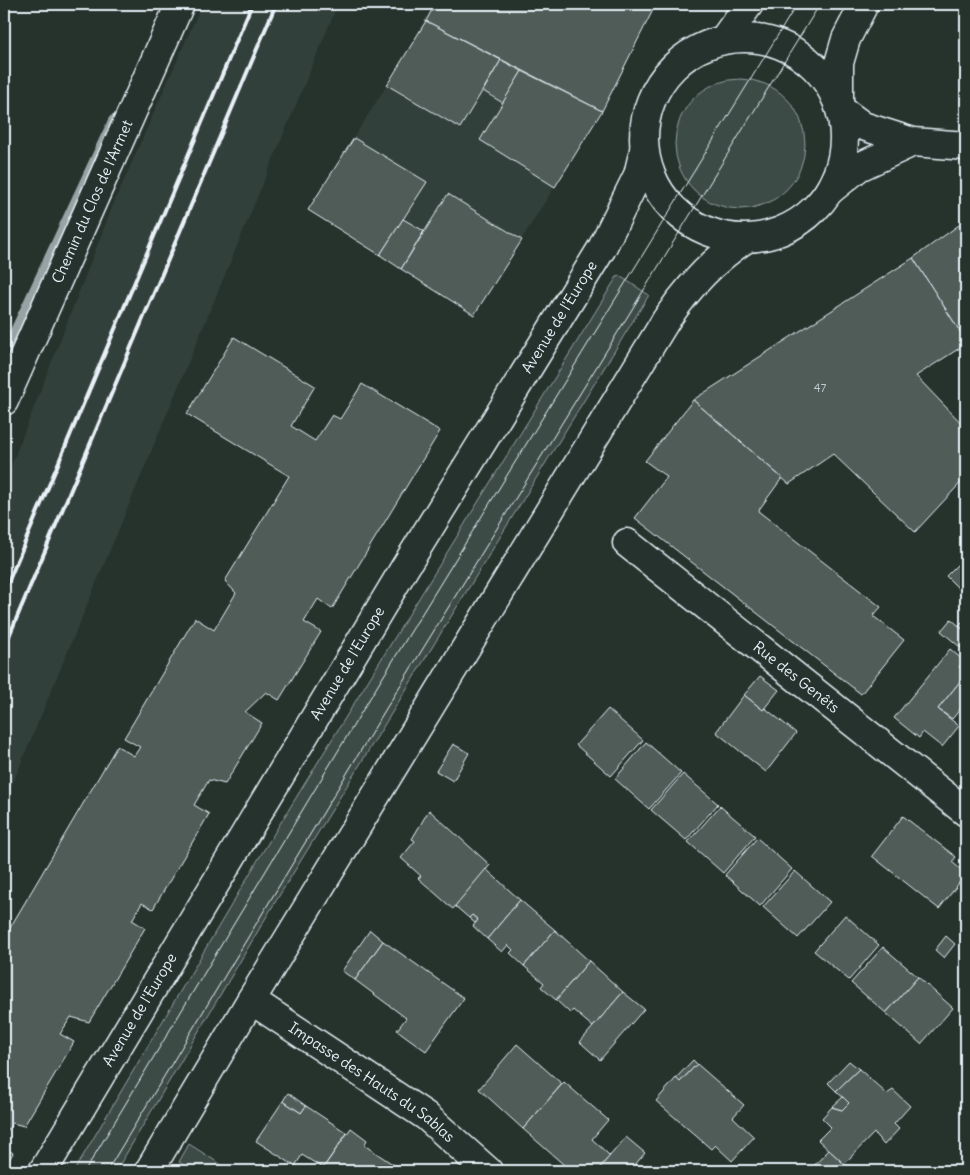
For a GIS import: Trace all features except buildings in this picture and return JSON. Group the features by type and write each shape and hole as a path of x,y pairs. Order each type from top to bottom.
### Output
{"main road":[{"name":"Chemin du Clos de l'Armet","path":"4,401 180,4"},
{"path":"724,40 749,4"},
{"path":"830,191 839,172 844,151 839,64 846,39 864,4"},
{"path":"913,142 859,167 830,191 808,216 778,233 745,239 713,234 685,220 671,208 653,181 644,150 645,120 655,92 673,68 696,50 724,40 749,38 773,42 792,50 812,64 823,76 840,107 863,126 913,142 966,146"},
{"name":"Avenue de l'Europe","path":"43,1171 404,569 602,248 638,175 644,150"},
{"path":"149,1171 251,1000 666,320 692,283 723,254 745,239"},
{"name":"Rue des Genêts","path":"627,542 966,812"},
{"name":"Impasse des Hauts du Sablas","path":"251,1000 426,1116 488,1171"}],"shaded area":[{"path":"202,4 338,4 4,804 4,484 113,205"},
{"path":"434,4 656,4 602,111 474,315 308,210 387,85"},
{"path":"740,79 753,80 765,84 786,98 800,119 804,131 804,157 800,169 786,190 765,204 753,208 740,209 727,208 715,204 694,190 680,169 676,157 675,144 676,131 680,119 694,98 715,84 727,80"},
{"path":"618,275 649,295 271,909 116,1171 74,1171 262,853"},
{"path":"189,1144 231,1171 193,1171 179,1162"}],"waterway":[{"path":"4,357 114,121"}],"tram line":[{"path":"85,1171 370,698 797,4"},
{"path":"107,1171 387,707 820,4"}],"railway":[{"path":"4,592 252,4"},
{"path":"4,648 276,4"}]}
